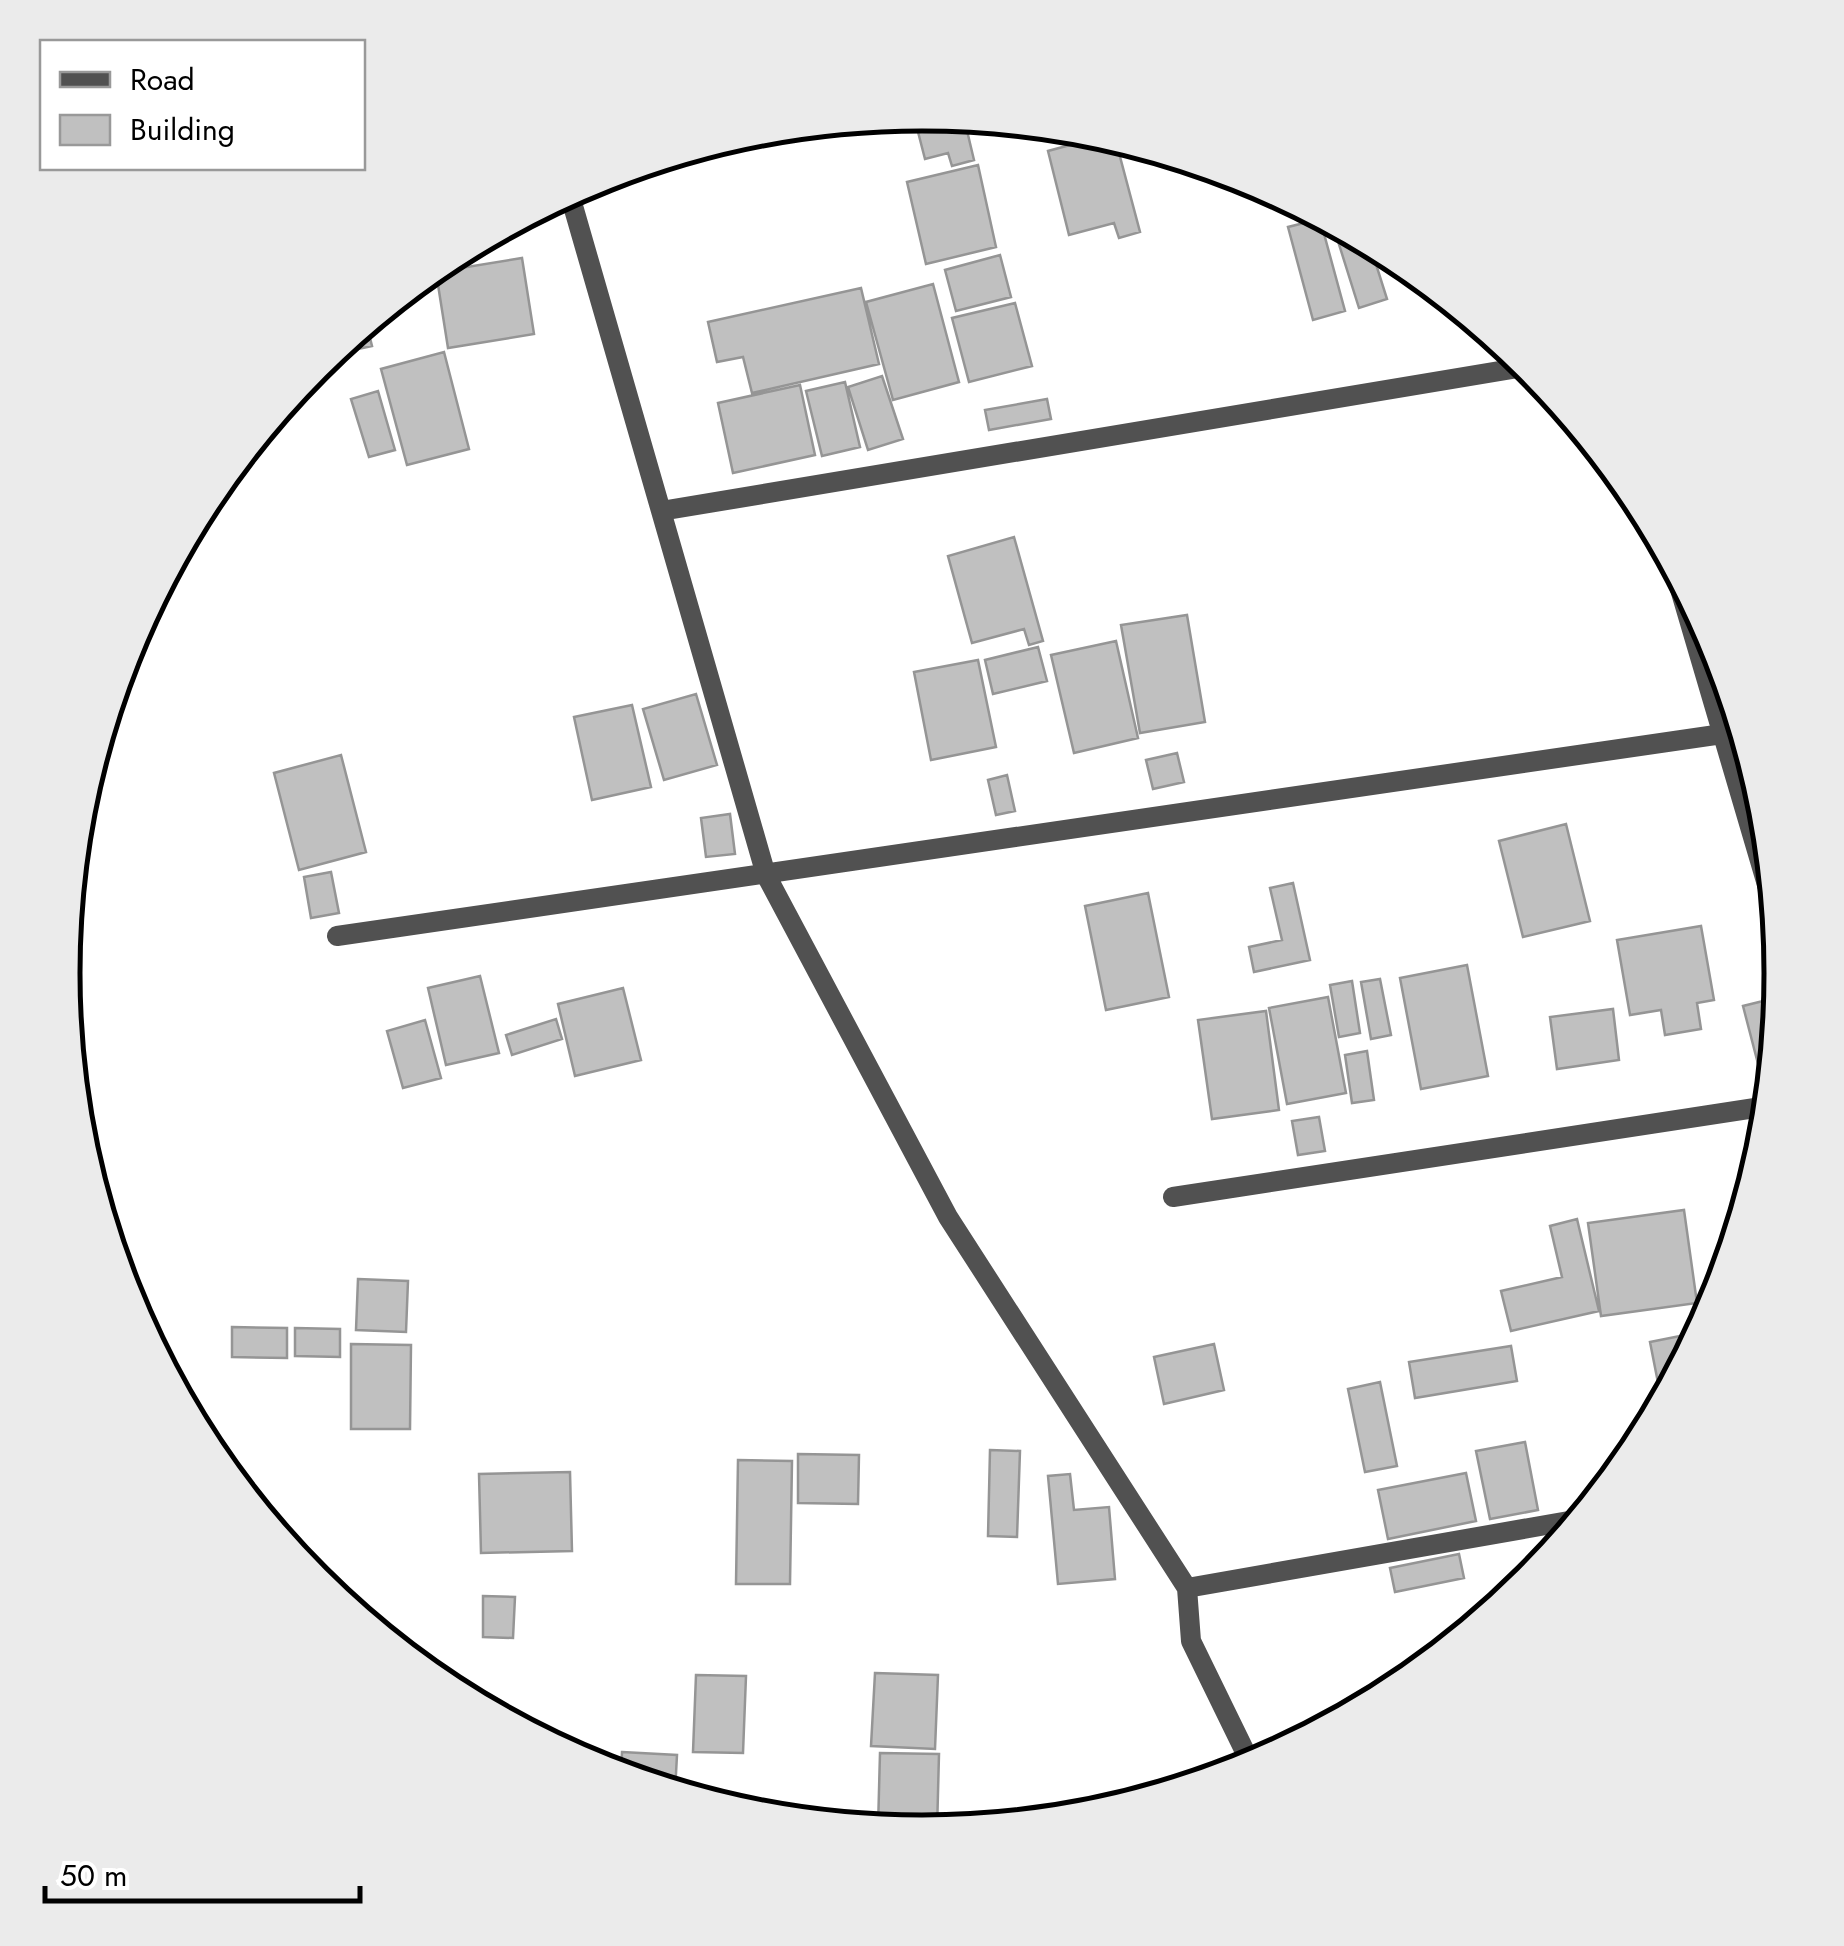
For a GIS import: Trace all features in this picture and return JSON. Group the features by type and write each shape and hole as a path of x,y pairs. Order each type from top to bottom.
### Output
{"street":[{"path":"574,207 766,875 948,1217 1187,1588 1190,1640 1245,1751"},
{"path":"661,510 1508,370"},
{"path":"337,936 1729,734"},
{"path":"1173,1197 1753,1108"},
{"path":"1187,1588 1560,1523"}],"building":[{"path":"918,131 967,133 974,160 952,166 948,153 925,159"},
{"path":"1072,145 1120,155 1140,232 1119,238 1114,223 1069,235 1048,151"},
{"path":"978,165 996,247 926,264 907,182"},
{"path":"1304,223 1324,234 1345,311 1313,320 1288,227"},
{"path":"1338,241 1376,264 1387,299 1359,308"},
{"path":"1000,255 1011,297 956,311 945,270"},
{"path":"522,258 534,334 448,348 438,284 463,268"},
{"path":"933,284 959,382 893,400 866,302"},
{"path":"861,288 879,364 752,393 743,357 717,362 708,322"},
{"path":"1015,303 1032,366 969,382 952,318"},
{"path":"370,338 372,346 357,349"},
{"path":"444,352 469,449 407,465 381,369"},
{"path":"882,376 903,439 868,450 848,387"},
{"path":"845,382 860,447 822,456 806,391"},
{"path":"800,385 815,455 733,473 718,403"},
{"path":"378,391 395,450 369,457 351,399"},
{"path":"1047,399 1051,419 989,430 985,410"},
{"path":"1014,537 1043,641 1029,645 1024,629 972,643 948,556"},
{"path":"1187,615 1205,722 1140,733 1121,625"},
{"path":"1116,641 1138,738 1074,753 1051,655"},
{"path":"1038,647 1047,681 993,694 985,660"},
{"path":"978,660 996,747 931,760 914,672"},
{"path":"696,694 717,765 664,780 643,709"},
{"path":"632,705 651,787 592,800 574,717"},
{"path":"1177,753 1184,782 1153,789 1146,760"},
{"path":"341,755 366,852 299,870 274,773"},
{"path":"1007,775 1015,811 996,815 988,780"},
{"path":"730,814 735,854 706,857 701,818"},
{"path":"1566,824 1590,921 1523,937 1499,841"},
{"path":"331,872 339,913 311,918 304,877"},
{"path":"1293,883 1310,960 1254,972 1249,947 1282,940 1270,888"},
{"path":"1148,893 1169,997 1106,1010 1085,906"},
{"path":"1701,926 1714,1000 1697,1003 1701,1029 1665,1035 1661,1010 1630,1015 1617,940"},
{"path":"1467,965 1488,1076 1421,1089 1400,978"},
{"path":"480,976 499,1053 446,1065 428,988"},
{"path":"1380,979 1391,1035 1371,1039 1361,982"},
{"path":"1352,981 1360,1033 1339,1037 1330,985"},
{"path":"623,988 641,1060 575,1076 558,1004"},
{"path":"1328,997 1346,1093 1287,1104 1269,1008"},
{"path":"1763,1001 1759,1066 1743,1006"},
{"path":"1613,1009 1619,1060 1557,1069 1550,1017"},
{"path":"1266,1011 1279,1110 1212,1119 1198,1020"},
{"path":"556,1019 562,1039 512,1055 506,1035"},
{"path":"425,1020 441,1078 403,1088 387,1031"},
{"path":"1367,1051 1374,1100 1352,1103 1345,1055"},
{"path":"1319,1117 1325,1151 1298,1155 1292,1121"},
{"path":"1684,1210 1696,1303 1601,1316 1588,1223"},
{"path":"1577,1219 1599,1311 1511,1331 1501,1291 1562,1277 1550,1226"},
{"path":"358,1279 408,1281 406,1332 356,1330"},
{"path":"232,1327 287,1328 287,1358 232,1357"},
{"path":"295,1328 340,1329 340,1357 295,1356"},
{"path":"1681,1336 1658,1381 1650,1342"},
{"path":"351,1344 411,1345 410,1429 351,1429"},
{"path":"1214,1344 1224,1390 1164,1404 1154,1357"},
{"path":"1511,1346 1517,1381 1415,1398 1409,1362"},
{"path":"1380,1382 1397,1466 1365,1472 1348,1389"},
{"path":"1525,1442 1538,1510 1490,1519 1476,1451"},
{"path":"990,1450 1020,1451 1017,1537 988,1536"},
{"path":"798,1454 859,1455 858,1504 798,1503"},
{"path":"738,1460 792,1461 790,1584 736,1584"},
{"path":"570,1472 572,1551 481,1553 479,1474"},
{"path":"1466,1473 1476,1521 1388,1539 1378,1490"},
{"path":"1070,1474 1074,1510 1109,1507 1115,1579 1058,1584 1048,1476"},
{"path":"1459,1554 1464,1578 1395,1592 1390,1568"},
{"path":"483,1596 515,1597 513,1638 483,1637"},
{"path":"875,1673 938,1675 935,1749 871,1746"},
{"path":"696,1675 746,1676 743,1753 693,1752"},
{"path":"622,1752 677,1755 676,1777 651,1770 622,1759"},
{"path":"880,1753 939,1754 937,1814 878,1813"}]}
